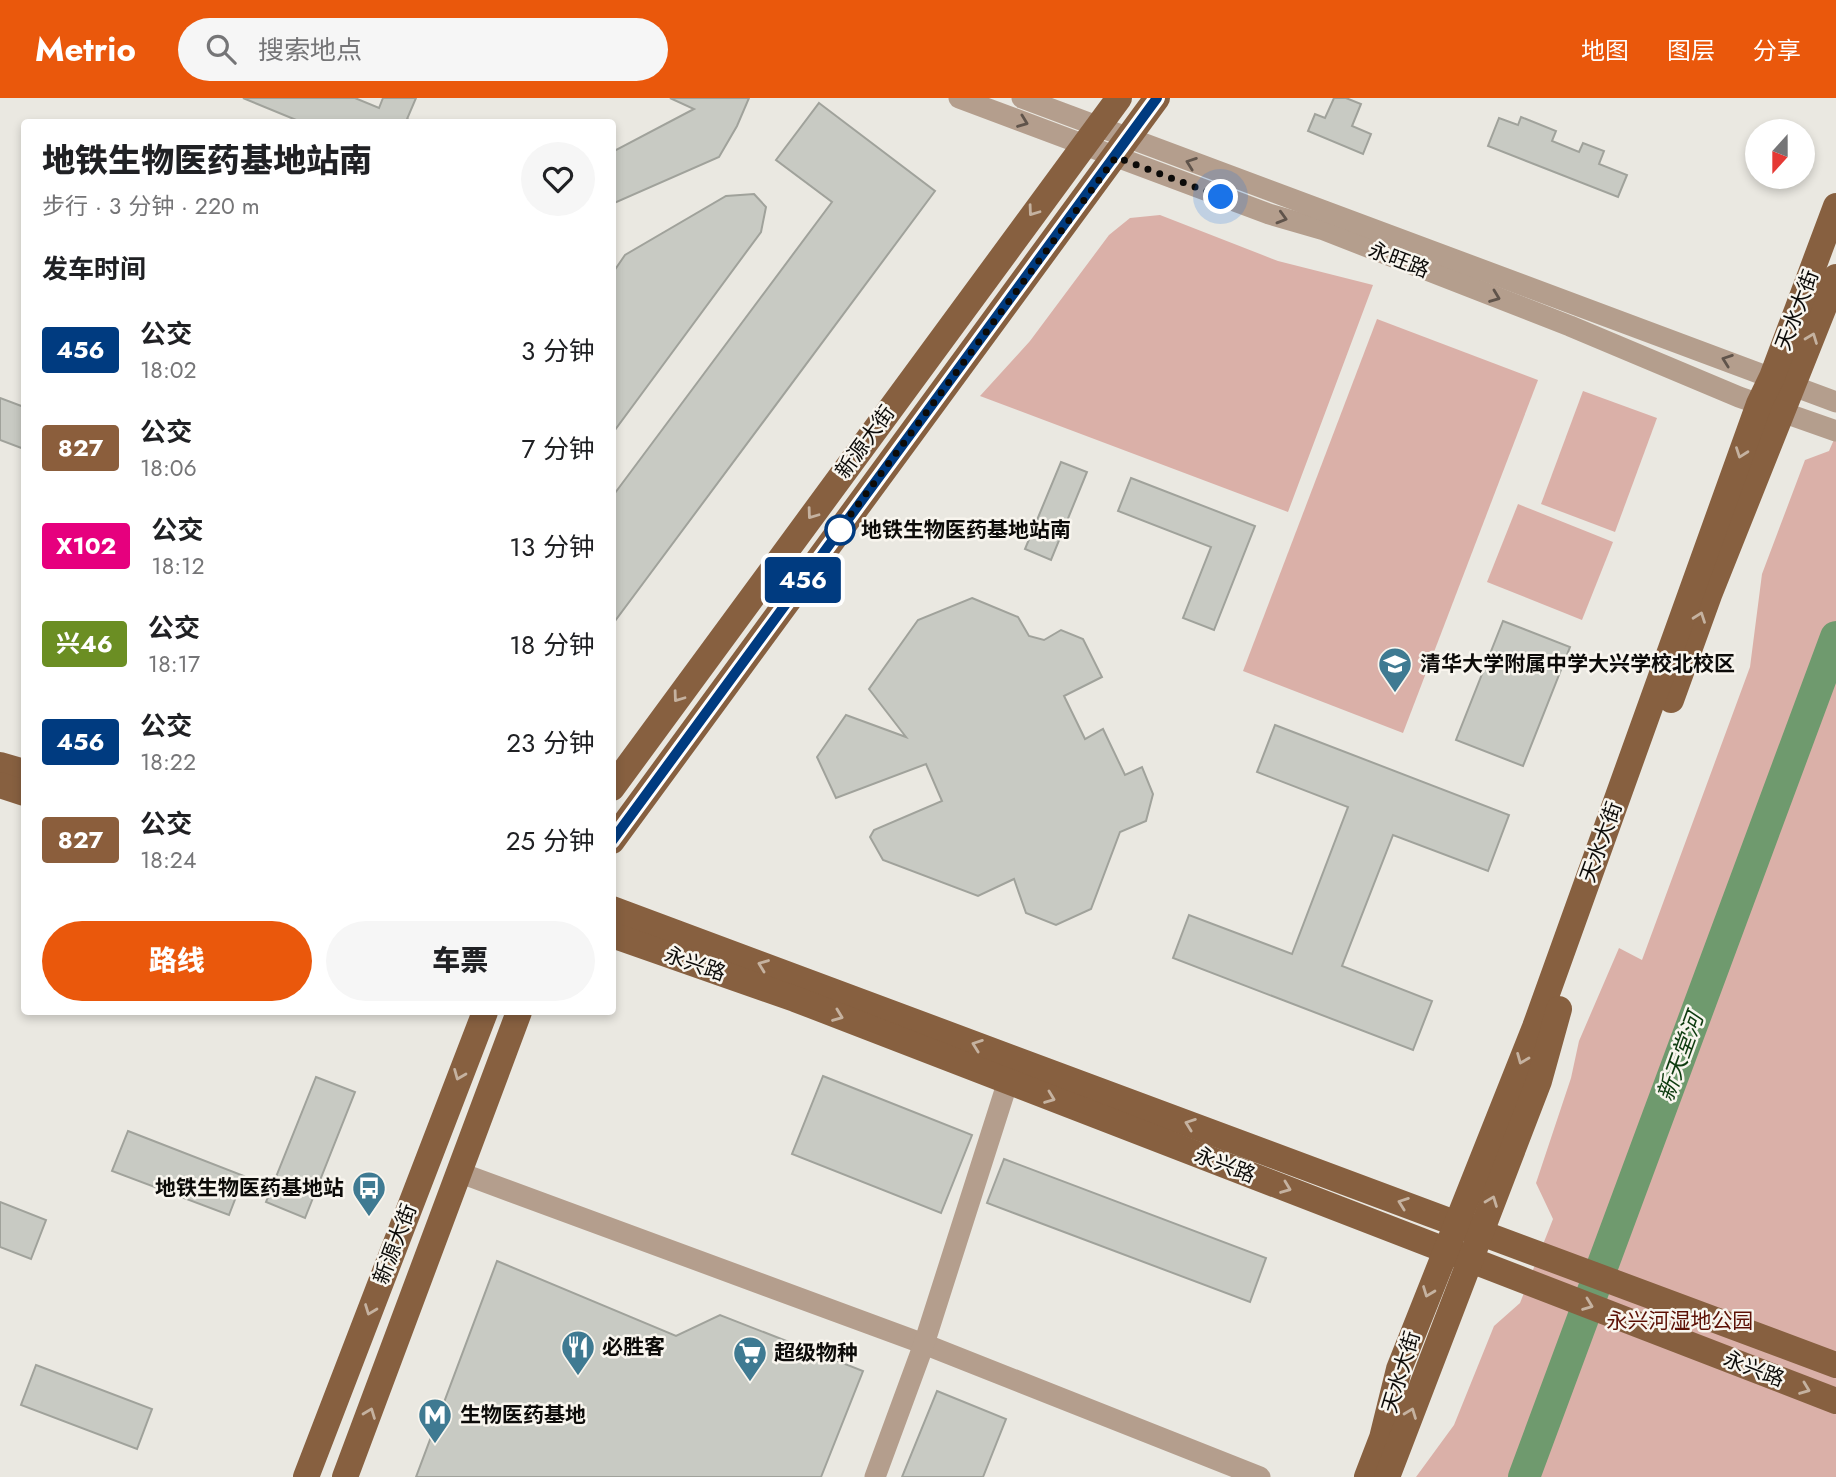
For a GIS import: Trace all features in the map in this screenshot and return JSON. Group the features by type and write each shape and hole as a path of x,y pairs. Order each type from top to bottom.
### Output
{"main road":[{"name":"新源大街","path":"616,783 1119,98"},
{"name":"新源大街","path":"616,836 1157,98"},
{"name":"天水大街","path":"1783,381 1836,206"},
{"name":"天水大街","path":"1367,1477 1382,1438 1399,1369 1455,1222 1535,1027 1770,408 1836,277"},
{"name":"天水大街","path":"1387,1477 1539,1081 1556,1017 1704,607 1770,408"},
{"path":"0,765 21,771"},
{"path":"0,785 21,792"},
{"name":"永兴路","path":"616,910 1836,1365"},
{"name":"永兴路","path":"616,936 795,999 1836,1401"},
{"name":"新源大街","path":"306,1477 484,1015"},
{"name":"新源大街","path":"345,1477 518,1015"}],"street":[{"name":"永旺路","path":"959,98 1089,136 1836,402"},
{"name":"永旺路","path":"1022,98 1089,136"},
{"name":"永旺路","path":"1121,148 1269,214 1324,230 1770,408 1836,431"},
{"path":"875,1477 924,1345 1008,1081"},
{"path":"458,1172 924,1345 1260,1477"}],"green space":[{"path":"1160,215 1278,261 1373,285 1288,512 980,396 1030,341 1109,235 1130,218"},
{"path":"1377,319 1538,380 1403,733 1243,671"},
{"path":"1583,391 1657,418 1615,532 1541,504"},
{"name":"永兴河湿地公园","path":"1836,435 1836,1477 1416,1477 1454,1425 1494,1326 1520,1303 1553,1219 1536,1183 1571,1078 1579,1041 1619,948 1642,960 1750,667 1762,574 1805,460 1829,451"},
{"path":"1518,504 1613,542 1582,620 1487,582"}],"building":[{"path":"243,98 355,98 379,108 383,98 416,98 407,119 294,119"},
{"path":"670,98 749,98 719,157 616,202 616,150 694,109"},
{"path":"1334,98 1346,98 1361,104 1352,126 1371,134 1363,154 1308,131 1315,114 1325,118"},
{"path":"819,103 935,191 616,620 616,492 832,202 776,160"},
{"path":"1521,117 1556,131 1552,141 1579,152 1583,143 1604,151 1599,164 1627,175 1618,197 1488,146 1499,118 1518,125"},
{"path":"754,194 766,207 761,232 616,429 616,268 625,255 726,196"},
{"path":"0,398 21,406 21,448 0,440"},
{"path":"1061,462 1087,472 1051,560 1025,549"},
{"path":"1131,478 1255,526 1214,630 1183,618 1211,547 1118,511"},
{"path":"972,598 1018,617 1029,636 1044,640 1061,630 1083,639 1102,677 1064,696 1085,739 1103,729 1125,775 1142,767 1153,794 1146,821 1120,832 1091,909 1056,925 1026,913 1014,879 978,896 883,860 870,837 874,830 942,801 926,764 836,798 817,757 846,715 906,737 869,689 918,620"},
{"path":"1503,621 1570,647 1523,766 1456,740"},
{"path":"1275,725 1509,815 1488,871 1393,835 1342,966 1432,1001 1413,1050 1173,958 1189,915 1292,954 1348,807 1257,772"},
{"path":"823,1076 972,1135 941,1213 792,1154"},
{"path":"316,1077 355,1092 305,1218 266,1202"},
{"path":"128,1131 244,1176 229,1215 112,1171"},
{"path":"1004,1159 1266,1258 1250,1302 987,1203"},
{"path":"0,1202 46,1220 31,1259 0,1247"},
{"path":"497,1261 676,1336 720,1315 863,1371 821,1477 416,1477"},
{"path":"36,1365 152,1409 137,1449 21,1405"},
{"path":"937,1391 1006,1419 983,1477 902,1477"}],"waterway":[{"name":"新天堂河","path":"1524,1477 1836,637"}],"bus line":[{"name":"456","path":"616,835 1157,98"}],"place":[{"name":"地铁生物医药基地站南","path":"840,530"},
{"name":"清华大学附属中学大兴学校北校区","path":"1395,694"},
{"name":"地铁生物医药基地站","path":"369,1218"},
{"name":"必胜客","path":"578,1377"},
{"name":"超级物种","path":"750,1383"},
{"name":"生物医药基地","path":"435,1445"}],"route":[{"path":"840,530 834,537 1116,157 1221,197"}]}
